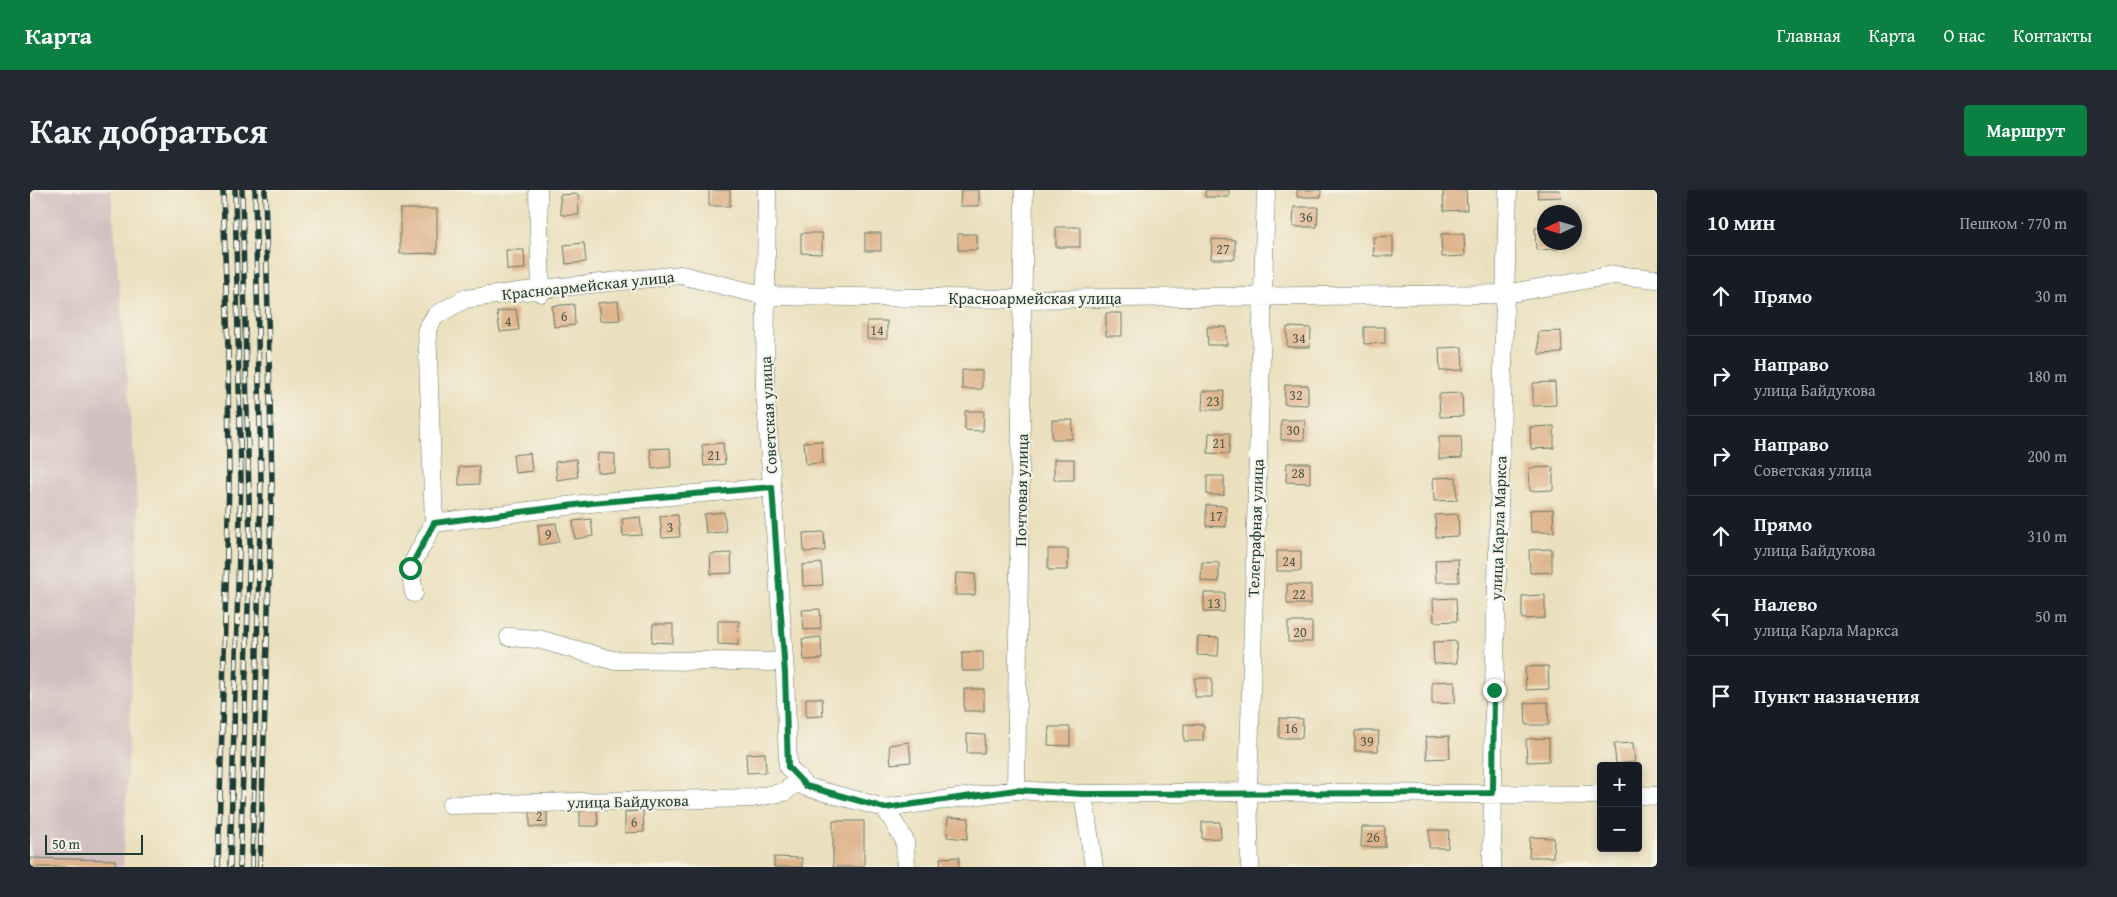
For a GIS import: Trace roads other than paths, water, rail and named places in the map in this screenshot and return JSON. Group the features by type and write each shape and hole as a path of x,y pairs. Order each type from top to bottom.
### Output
{"street":[{"path":"538,190 541,291"},
{"name":"Советская улица","path":"766,190 765,387 784,662 788,767 800,780"},
{"name":"Почтовая улица","path":"1016,790 1024,190"},
{"name":"Телеграфная улица","path":"1250,867 1248,792 1266,190"},
{"name":"улица Карла Маркса","path":"1492,867 1494,690 1508,190"},
{"name":"Красноармейская улица","path":"434,523 427,330 436,315 465,299 680,275 766,296 1024,298 1262,298 1505,294 1613,275 1657,279"},
{"path":"414,593 410,568 434,523 591,503 772,487"},
{"path":"509,637 538,639 612,660 784,662"},
{"path":"800,780 806,786 885,808 1016,790 1083,794 1248,792 1597,795"},
{"name":"улица Байдукова","path":"451,805 753,798 784,792 800,780"},
{"path":"1083,794 1094,867"},
{"path":"1642,795 1657,796"},
{"path":"885,808 904,841 906,867"}],"railway":[{"path":"218,867 229,482 228,349 223,190"},
{"path":"230,867 241,481 235,190"},
{"path":"240,867 250,543 242,190"},
{"path":"252,867 261,480 255,190"},
{"path":"260,867 272,482 265,190"}]}
